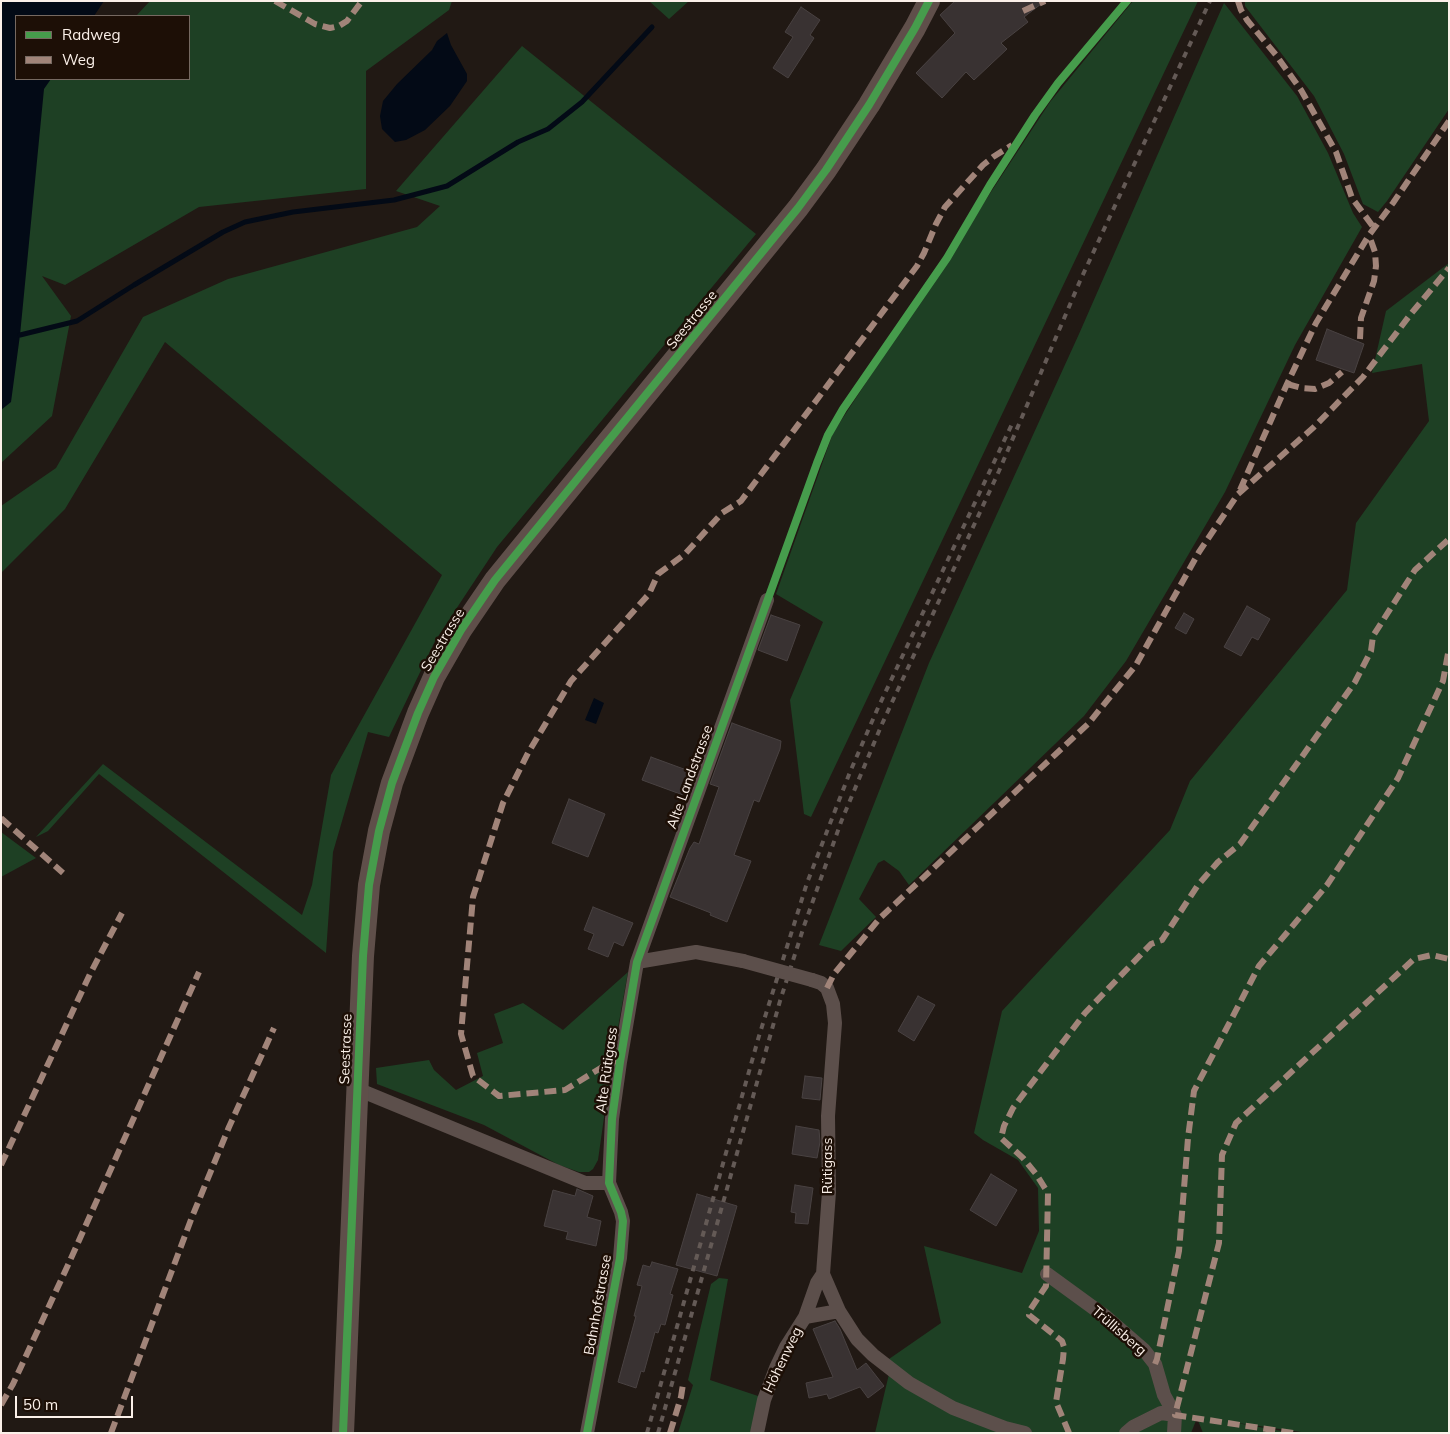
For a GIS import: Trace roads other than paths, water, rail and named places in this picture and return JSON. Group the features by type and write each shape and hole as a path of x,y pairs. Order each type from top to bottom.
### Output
{"main road":[{"name":"Seestrasse","path":"343,1433 363,956 369,884 379,831 392,783 406,744 434,677 461,630 495,580 812,190 869,105 929,1"}],"street":[{"name":"Alte Landstrasse","path":"637,962 767,600"},
{"name":"Rütigass","path":"637,962 696,952 744,961 812,980 821,983 827,988 835,1023 828,1116 829,1192 823,1274 839,1311 857,1339 873,1355 909,1383 953,1408 1005,1428 1025,1433"},
{"name":"Alte Rütigass","path":"609,1183 612,1119 637,962"},
{"path":"357,1089 586,1183 609,1183"},
{"name":"Bahnhofstrasse","path":"587,1433 620,1258 622,1238 623,1221 621,1212 609,1183"},
{"name":"Höhenweg","path":"757,1433 764,1400 776,1368 786,1347 805,1317 817,1283 823,1274"},
{"name":"Trüllisberg","path":"1047,1274 1113,1323 1144,1350 1155,1364 1164,1395 1175,1415"},
{"name":"Höhenweg","path":"805,1317 839,1311"},
{"path":"1126,1433 1133,1427 1161,1413 1175,1415 1174,1433"}],"waterway":[{"path":"20,335 77,321 223,232 245,222 293,212 394,200 447,186 518,142 548,129 582,102 652,27"}],"railway":[{"path":"658,1433 780,1001 841,822 882,724 999,471 1080,281 1210,1"},
{"path":"647,1433 759,1036 807,883 850,772 877,710 1012,424"}]}
